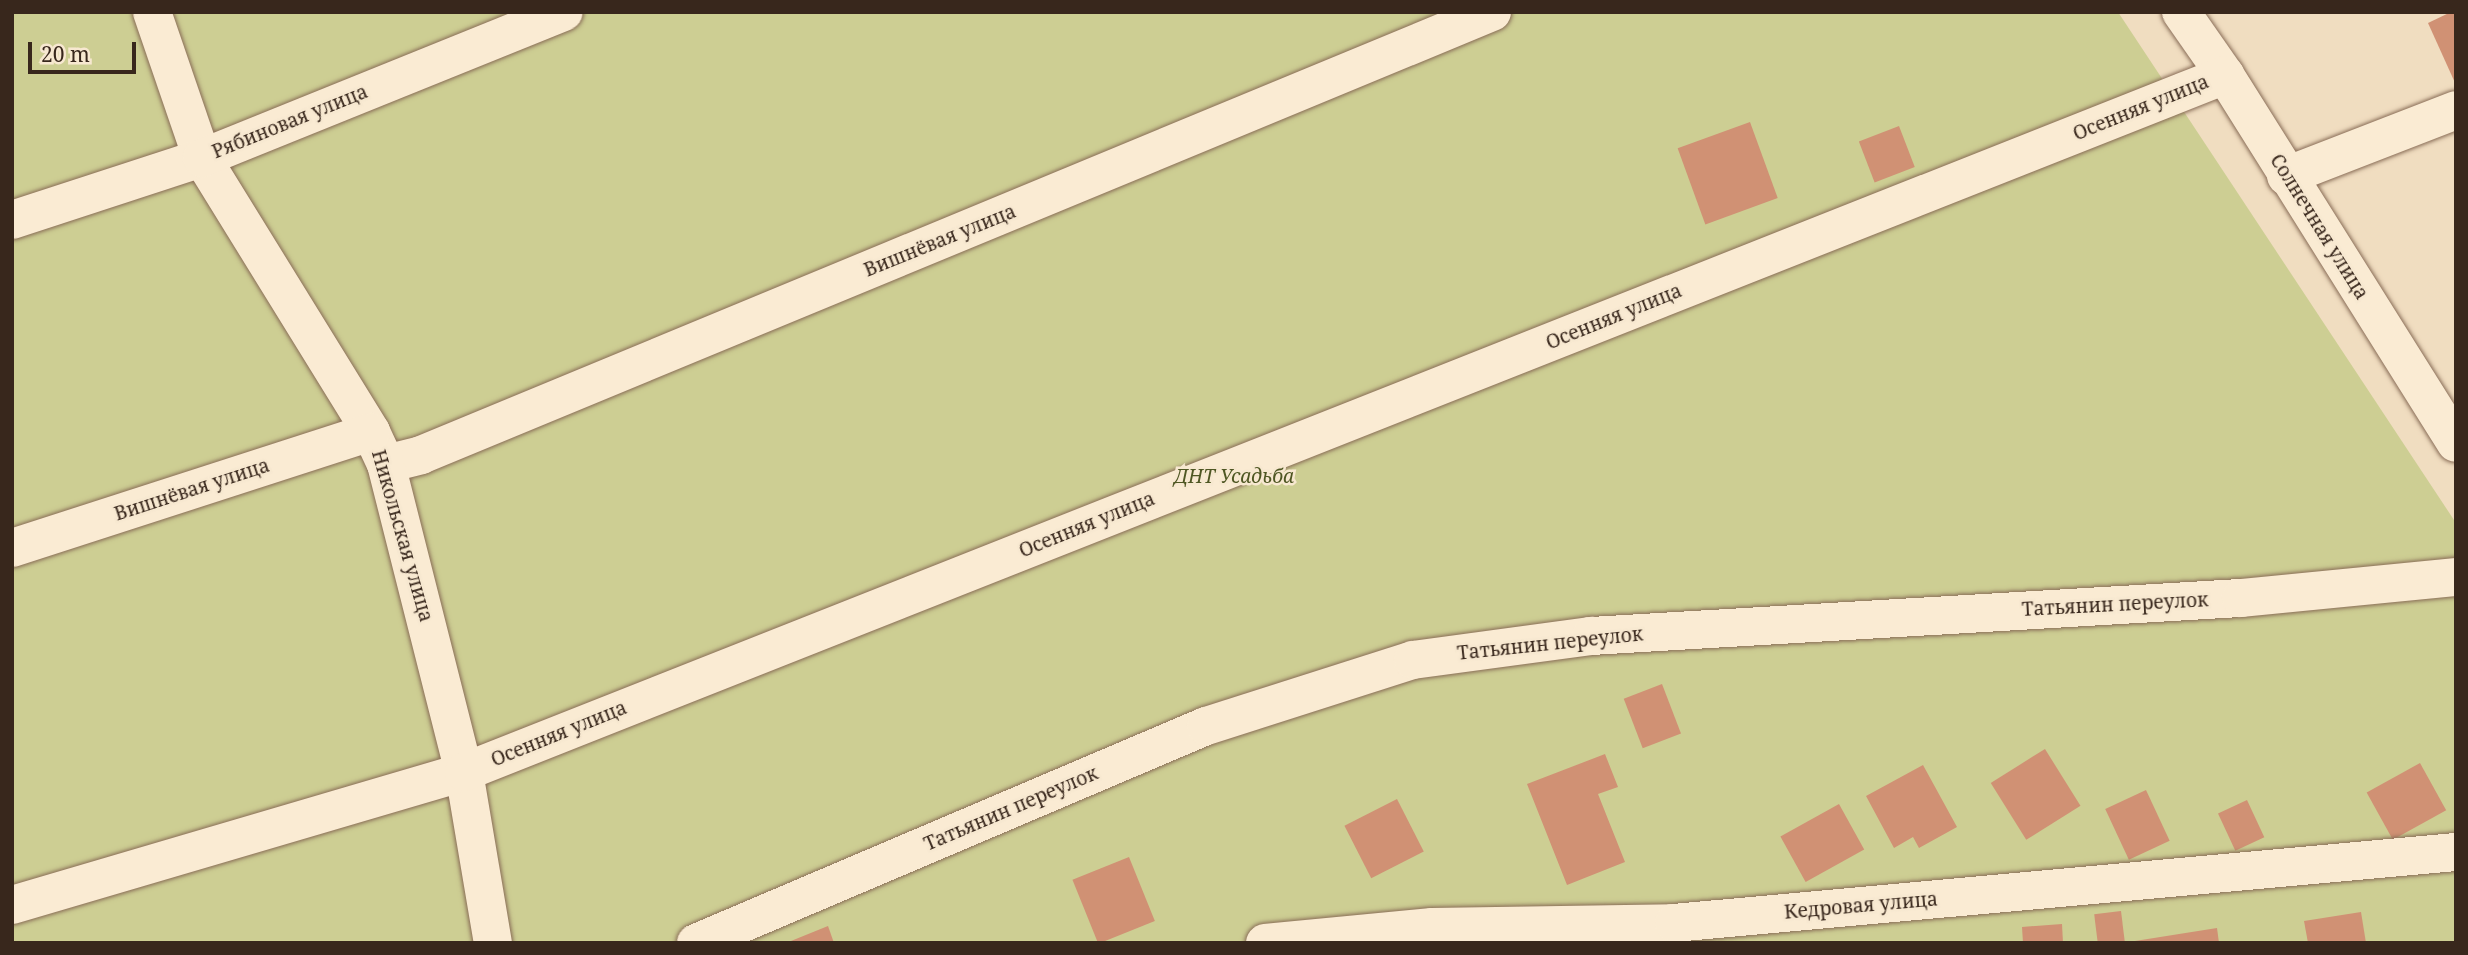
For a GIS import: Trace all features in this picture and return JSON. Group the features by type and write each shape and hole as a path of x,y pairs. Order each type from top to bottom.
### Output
{"street":[{"name":"Никольская улица","path":"152,12 202,158 378,448 464,772 493,943"},
{"name":"Рябиновая улица","path":"12,220 202,158 564,12"},
{"name":"Вишнёвая улица","path":"12,548 378,448 434,450 1492,12"},
{"name":"Солнечная улица","path":"2182,12 2225,75 2456,443"},
{"name":"Осенняя улица","path":"12,905 464,772 2225,75"},
{"path":"2286,176 2456,110"},
{"name":"Татьянин переулок","path":"696,943 1206,726 1413,660 1591,636 2241,598 2456,577"},
{"name":"Кедровая улица","path":"1265,943 1432,927 1674,923 2456,852"}],"green space":[{"name":"ДНТ Усадьба","path":"12,12 2118,12 2456,523 2456,943 12,943"}],"building":[{"path":"2456,12 2456,85 2428,23"},
{"path":"1750,122 1778,198 1705,224 1678,148"},
{"path":"1899,126 1915,167 1875,182 1859,141"},
{"path":"1662,684 1681,733 1643,748 1624,699"},
{"path":"2045,749 2081,806 2026,840 1991,783"},
{"path":"1605,754 1618,787 1598,794 1625,862 1567,885 1527,784"},
{"path":"2420,763 2446,810 2393,840 2367,793"},
{"path":"1923,765 1957,827 1919,848 1913,837 1894,848 1866,796"},
{"path":"2146,790 2170,841 2129,860 2105,809"},
{"path":"1397,799 1424,852 1371,878 1344,826"},
{"path":"2247,800 2264,837 2235,851 2218,814"},
{"path":"1839,804 1864,849 1806,882 1780,836"},
{"path":"1129,857 1155,921 1098,943 1072,880"},
{"path":"2121,911 2125,943 2098,943 2094,914"},
{"path":"2361,912 2366,943 2308,943 2304,921"},
{"path":"2062,924 2063,943 2023,943 2022,927"},
{"path":"828,926 834,943 786,943"},
{"path":"2217,928 2219,943 2135,943 2135,941"}]}
